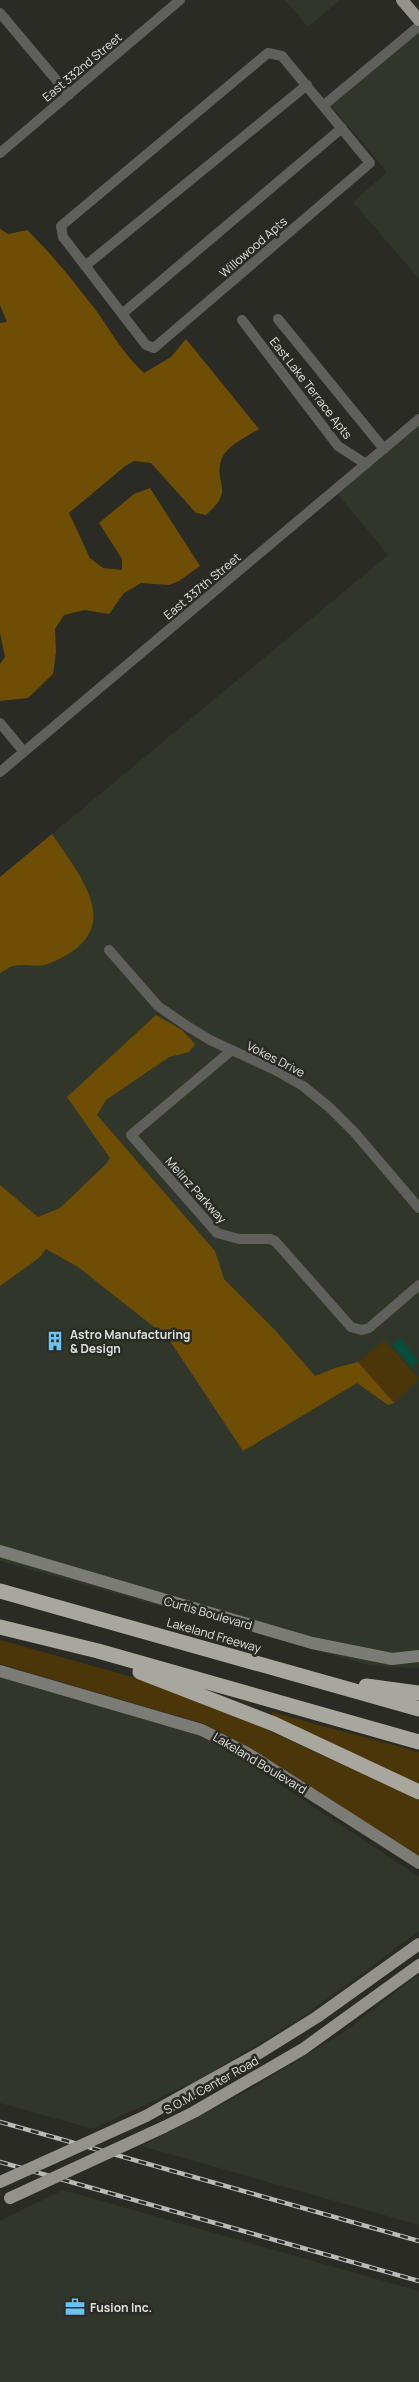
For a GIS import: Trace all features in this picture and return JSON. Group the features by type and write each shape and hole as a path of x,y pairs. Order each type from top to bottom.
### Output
{"highway":[{"name":"Lakeland Freeway","path":"0,1591 419,1709"},
{"path":"0,1627 98,1651 419,1742"},
{"path":"98,1651 142,1673 274,1724 419,1792"},
{"path":"315,1680 419,1693"}],"main road":[{"path":"402,0 419,20"},
{"name":"S.O.M. Center Road","path":"0,2182 146,2116 261,2052 317,2017 419,1944"},
{"name":"S.O.M. Center Road","path":"5,2200 164,2126 303,2049 419,1964"}],"street":[{"name":"East 332nd Street","path":"0,153 180,0"},
{"path":"0,13 69,95"},
{"path":"324,105 419,26"},
{"name":"Willowood Apts","path":"268,53 282,56 307,85 370,163 154,348 146,345 63,237 61,226 268,53"},
{"path":"85,266 307,85"},
{"path":"122,314 342,128"},
{"name":"East Lake Terrace Apts","path":"278,319 384,449"},
{"name":"East Lake Terrace Apts","path":"242,320 338,446 366,464"},
{"name":"East 337th Street","path":"0,772 419,419"},
{"path":"0,723 24,752"},
{"name":"Vokes Drive","path":"109,950 158,1006 190,1028 303,1086 329,1107 355,1133 419,1208"},
{"name":"Melinz Parkway","path":"232,1050 132,1135 217,1233 239,1239 275,1241 351,1327 362,1330 369,1328 419,1285"},
{"name":"Curtis Boulevard","path":"0,1551 312,1643 392,1659 419,1656"},
{"name":"Lakeland Boulevard","path":"0,1671 147,1712 219,1737 247,1752 419,1862"}],"shaded area":[{"path":"285,0 340,0 308,27"},
{"path":"419,29 419,279 353,202 387,172 330,105"},
{"path":"0,229 8,234 27,230 36,239 71,278 123,350 144,373 171,357 186,339 259,429 239,441 225,453 220,467 222,492 215,506 206,515 196,513 151,463 134,461 124,467 69,513 90,558 103,568 122,570 122,559 99,523 134,494 150,488 200,566 179,581 169,585 141,583 124,593 109,614 84,610 64,615 55,629 56,652 53,674 28,698 0,701 0,664 5,657 0,633 0,323 7,322 0,305"},
{"path":"419,422 419,1668 408,1668 368,1665 0,1561 0,877 388,555 336,492"},
{"path":"52,834 87,889 92,906 93,922 87,937 72,951 48,964 13,966 0,973 0,877"},
{"path":"156,1015 182,1030 195,1044 189,1052 169,1057 106,1100 97,1115 215,1251 224,1279 275,1330 315,1376 358,1362 394,1403 388,1405 357,1383 243,1451 168,1338 78,1267 46,1249 39,1258 0,1286 0,1185 38,1217 60,1208 107,1163 110,1158 67,1097"},
{"path":"400,1338 419,1361 412,1368 392,1345"},
{"path":"384,1340 419,1379 394,1403 358,1362"},
{"path":"0,1640 143,1680 228,1712 419,1800 419,1856 205,1724 0,1664"},
{"path":"0,1677 198,1734 219,1744 419,1877 419,1931 300,2019 200,2079 93,2129 0,2103"},
{"path":"272,1712 419,1752 419,1784 272,1716"},
{"path":"419,1974 419,2225 142,2146 249,2090 344,2032"},
{"path":"63,2190 419,2291 419,2382 0,2382 0,2221"}],"railway":[{"path":"0,2122 419,2241"},
{"path":"0,2162 419,2281"}],"place":[{"name":"Astro Manufacturing & Design","path":"55,1341"},
{"name":"Fusion Inc.","path":"75,2307"}]}
